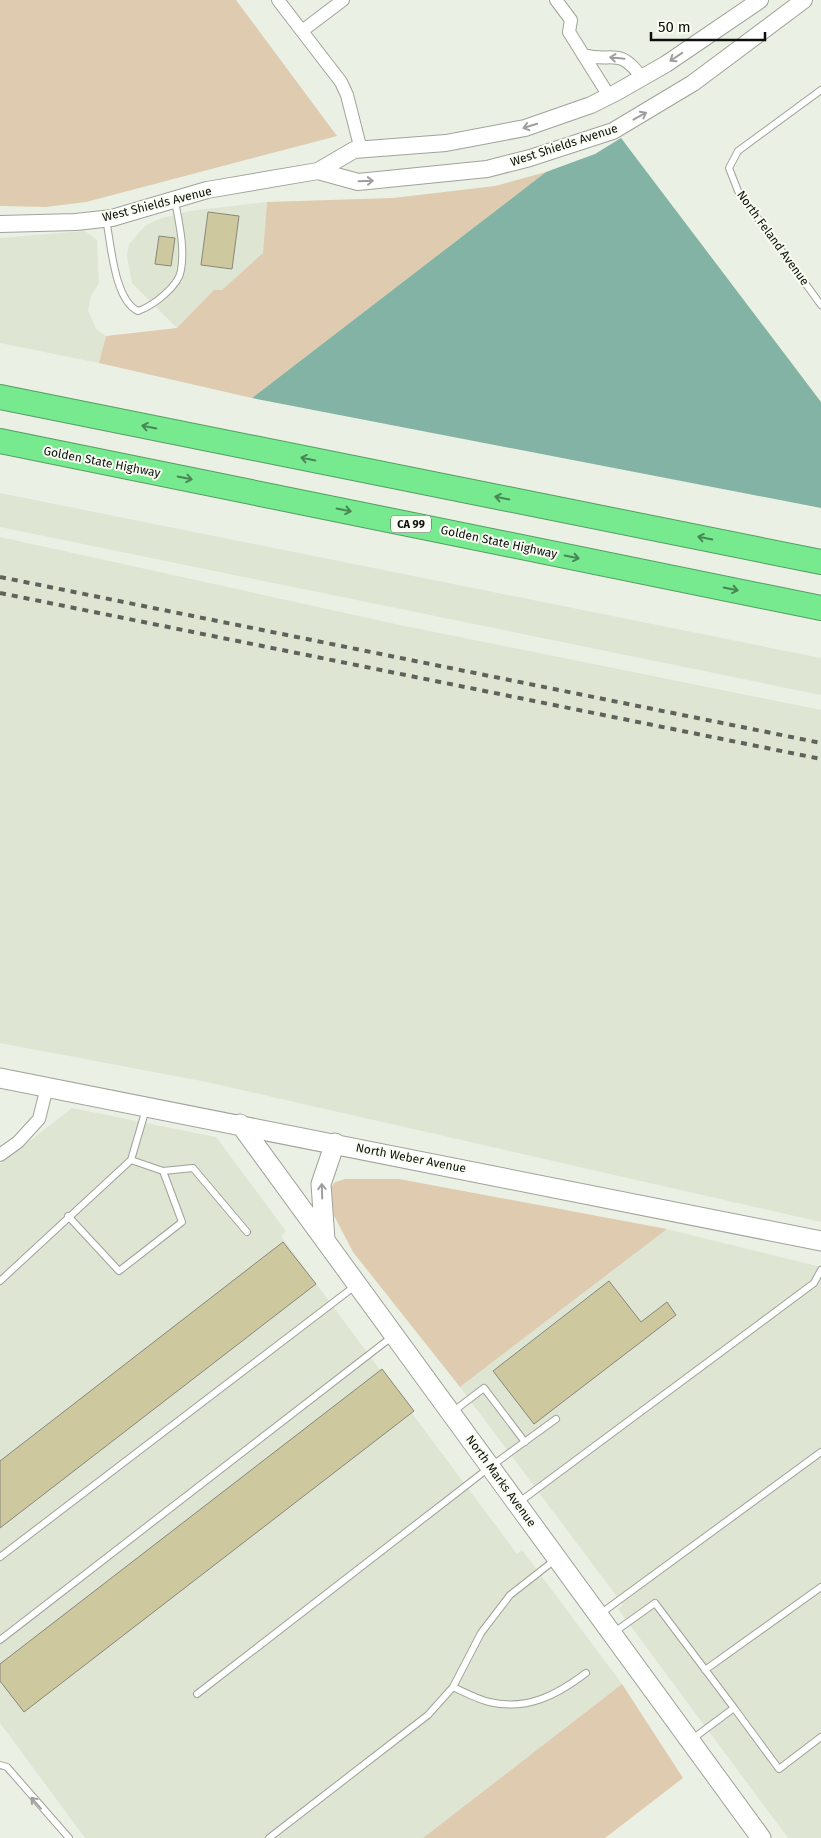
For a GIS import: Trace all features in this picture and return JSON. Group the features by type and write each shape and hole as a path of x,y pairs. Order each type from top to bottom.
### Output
{"highway":[{"path":"0,397 821,562"},
{"name":"Golden State Highway","path":"0,441 821,608"}],"main road":[{"name":"North Weber Avenue","path":"0,1078 146,1108 240,1124 821,1241"},
{"name":"North Marks Avenue","path":"240,1124 761,1838"},
{"path":"325,1240 321,1184 335,1143"}],"street":[{"path":"278,0 341,82 347,95 361,150"},
{"path":"302,31 343,0"},
{"path":"556,0 571,20 569,32 610,96"},
{"name":"West Shields Avenue","path":"0,224 106,218 207,190 318,171 354,150 446,143 490,136 562,116 610,96 642,78 760,0"},
{"name":"West Shields Avenue","path":"318,171 358,182 487,169 530,158 613,131 693,83 804,0"},
{"path":"583,55 597,58 614,56 626,58 642,78"},
{"path":"0,1155 18,1142 39,1119 47,1087"}],"lane":[{"name":"North Feland Avenue","path":"821,90 738,152 729,168 738,190 821,305"},
{"path":"106,218 122,295 131,308 138,311 151,307 167,292 181,272 181,238 175,199"},
{"path":"0,1281 68,1216 131,1160 146,1108"},
{"path":"131,1160 163,1171 193,1168 247,1232"},
{"path":"68,1216 119,1271 182,1222 163,1171"},
{"path":"517,1504 814,1283 821,1270"},
{"path":"0,1557 357,1284"},
{"path":"0,1640 394,1335"},
{"path":"451,1413 484,1388 525,1442"},
{"path":"198,1694 490,1467 556,1419"},
{"path":"598,1615 821,1452"},
{"path":"269,1838 428,1715 453,1687 481,1633 510,1594 557,1558"},
{"path":"706,1670 821,1587"},
{"path":"612,1634 655,1603 779,1769 821,1737"},
{"path":"453,1687 489,1702 526,1705 562,1691 586,1673"},
{"path":"690,1741 734,1708"},
{"path":"0,1766 7,1768 69,1838"}],"shaded area":[{"path":"0,0 236,0 337,136 86,202 46,207 0,206"},
{"path":"546,172 252,398 99,363 106,336 177,328 214,290 222,290 263,253 267,202 393,198 495,186"},
{"path":"267,202 263,253 222,290 214,291 177,328 132,283 127,256 129,244 145,226 159,219 190,211"},
{"path":"85,231 97,240 99,283 91,296 88,310 96,329 106,336 99,363 0,343 0,238"},
{"path":"0,493 821,658 821,695 0,527"},
{"path":"0,537 400,625 821,710 821,1222 207,1082 0,1043"},
{"path":"72,1108 216,1137 286,1231 281,1236 417,1420 517,1554 522,1550 622,1684 423,1838 85,1838 0,1723 0,1164"},
{"path":"345,1179 399,1179 667,1229 460,1387 353,1252 331,1210 328,1191 335,1182"},
{"path":"667,1229 821,1267 821,1838 788,1838 618,1609 623,1605 460,1387"},
{"path":"622,1684 683,1778 605,1838 423,1838"}],"water":[{"path":"621,138 821,402 821,508 252,398 546,172 595,154"}],"building":[{"path":"208,212 239,216 232,269 201,265"},
{"path":"159,236 175,238 171,266 155,264"},
{"path":"283,1242 316,1284 0,1528 0,1461"},
{"path":"609,1281 641,1322 667,1302 676,1315 534,1424 493,1371"},
{"path":"382,1369 414,1411 24,1712 0,1681 0,1664"}],"railway":[{"path":"0,577 821,743"},
{"path":"0,593 821,759"}]}
